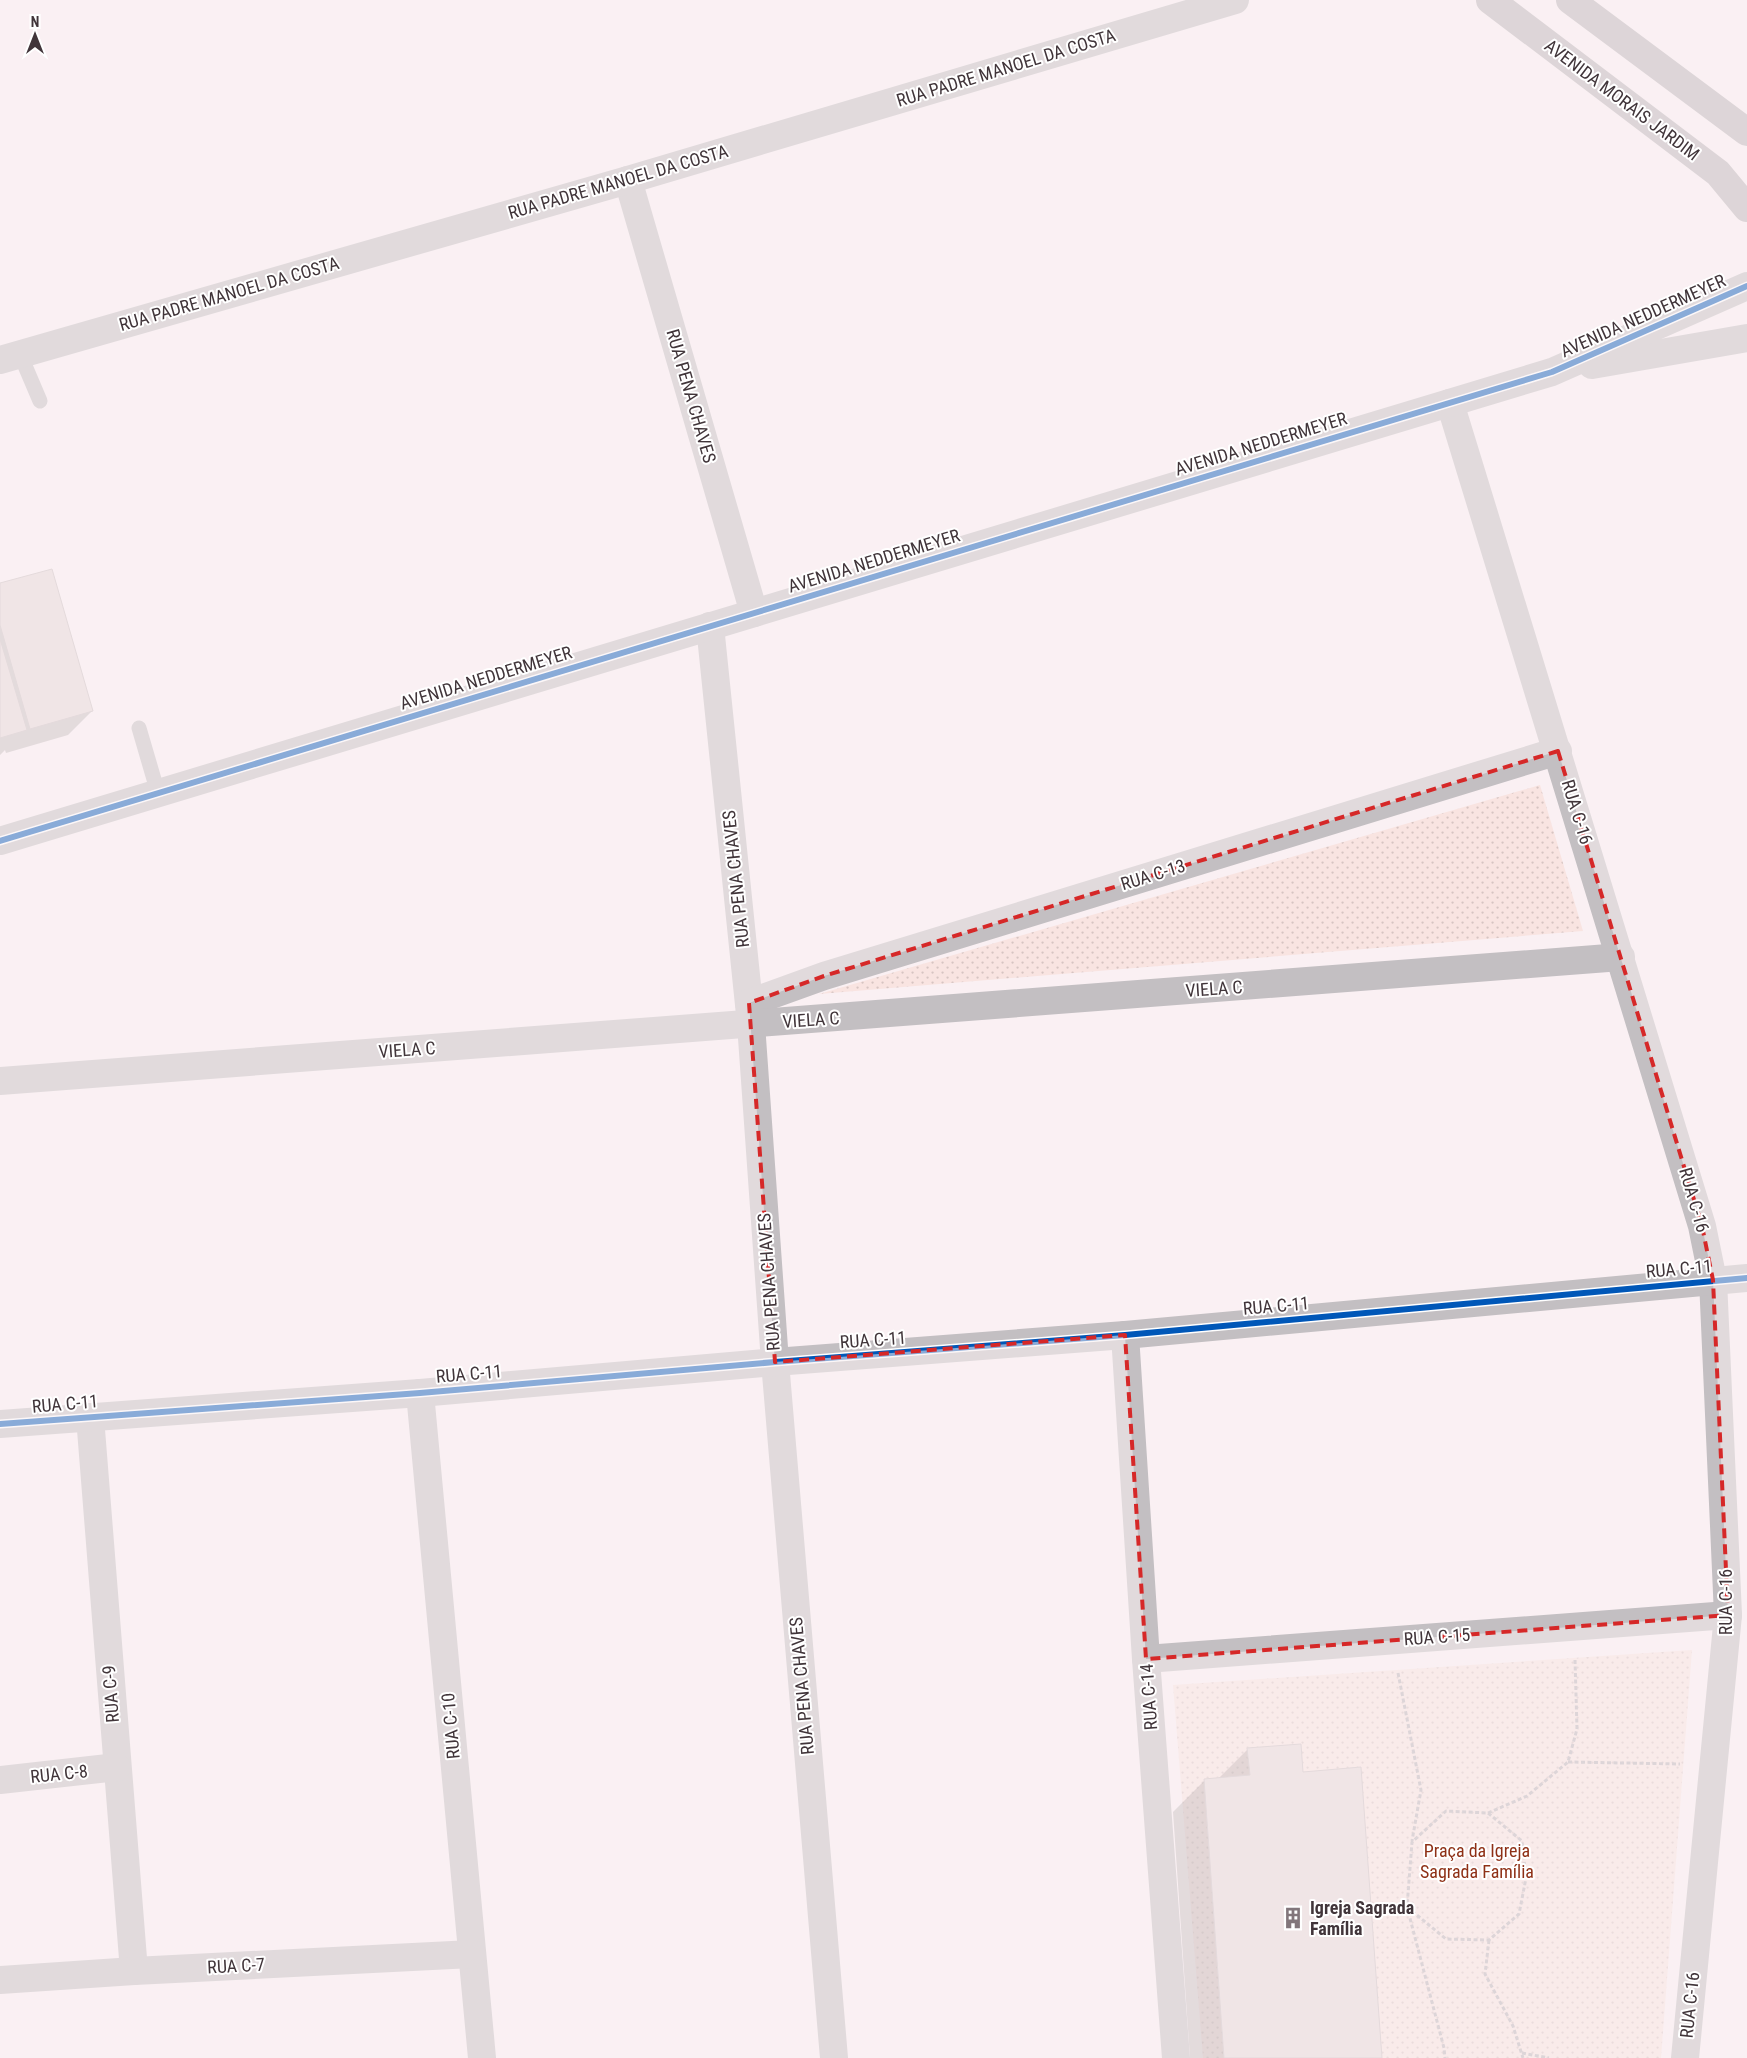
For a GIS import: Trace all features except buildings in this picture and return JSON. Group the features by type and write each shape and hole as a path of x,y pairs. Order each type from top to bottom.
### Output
{"main road":[{"name":"AVENIDA MORAIS JARDIM","path":"1490,0 1718,174 1747,208"},
{"path":"1570,0 1747,132"}],"street":[{"name":"RUA PADRE MANOEL DA COSTA","path":"10,357 628,180 1235,0"},
{"name":"RUA PENA CHAVES","path":"628,180 754,613"},
{"name":"AVENIDA NEDDERMEYER","path":"0,840 1552,372 1747,286"},
{"name":"AVENIDA NEDDERMEYER","path":"1552,372 1747,338"},
{"name":"RUA C-16","path":"1450,403 1702,1226 1713,1280 1728,1615 1685,2058"},
{"name":"RUA PENA CHAVES","path":"710,626 750,1014 775,1362 834,2058"},
{"name":"RUA C-13","path":"750,1014 824,976 1558,751"},
{"name":"VIELA C","path":"0,1081 750,1014 1621,957"},
{"name":"RUA C-11","path":"0,1424 420,1394 775,1362 1125,1335 1747,1278"},
{"name":"RUA C-14","path":"1125,1335 1146,1659 1176,2058"},
{"name":"RUA C-10","path":"420,1394 482,2058"},
{"name":"RUA C-9","path":"90,1417 134,1971"},
{"name":"RUA C-15","path":"1146,1659 1728,1615"},
{"name":"RUA C-8","path":"0,1780 117,1767"},
{"name":"RUA C-7","path":"0,1980 134,1971 472,1954"}],"lane":[{"path":"10,357 40,401"},
{"path":"139,728 158,793"}],"path":[{"path":"1412,1842 1446,1812 1488,1813 1527,1796 1568,1762 1577,1729 1574,1627"},
{"path":"1390,1641 1421,1790 1412,1842 1407,1907 1445,2058"},
{"path":"1568,1762 1714,1764"},
{"path":"1407,1907 1446,1939 1489,1940 1519,1914 1526,1878 1522,1841 1488,1813"},
{"path":"1489,1940 1485,1974 1513,2026 1523,2058"},
{"path":"1522,2052 1549,2058"}],"highlighted area":[{"path":"1558,751 1702,1226 1713,1280 1728,1615 1146,1659 1125,1335 775,1362 749,1003 824,976"}],"green space":[{"path":"1540,785 1583,931 819,994"},
{"name":"Praça da Igreja Sagrada Família","path":"1692,1650 1661,2058 1203,2058 1173,1685"}],"cycle path":[{"path":"0,841 1552,372 1747,286"},
{"path":"0,1424 420,1393 775,1362 1125,1335 1747,1278"}],"place":[{"name":"Igreja Sagrada Família","path":"1293,1918"}]}
